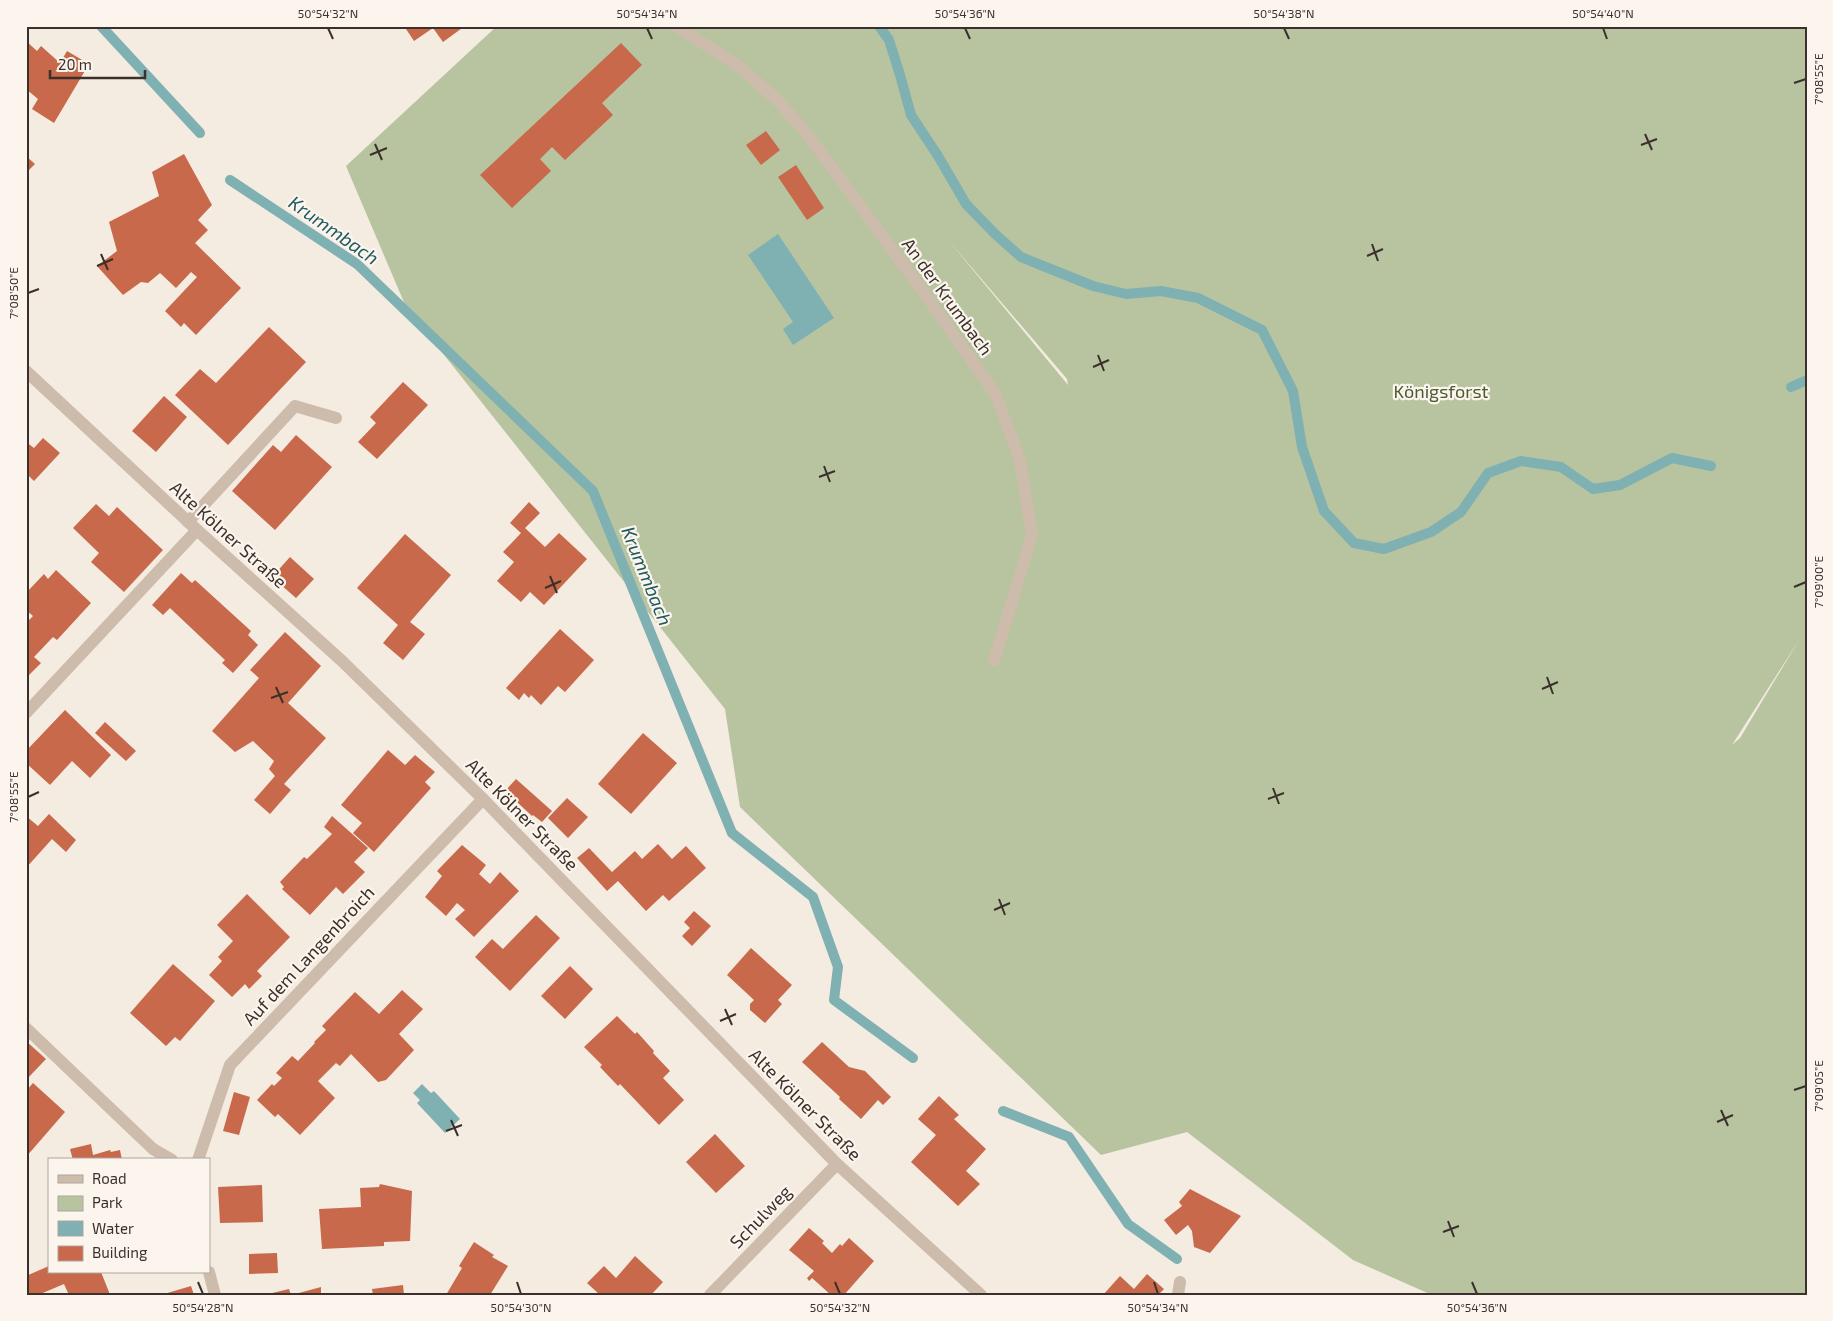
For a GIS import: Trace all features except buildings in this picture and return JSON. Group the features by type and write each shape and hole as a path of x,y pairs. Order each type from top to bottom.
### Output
{"street":[{"name":"An der Krumbach","path":"676,26 740,68 777,100 808,135 930,301 996,395 1020,460 1032,535 994,660"},
{"name":"Alte Kölner Straße","path":"26,371 192,526 342,661 483,799 837,1164 981,1295"},
{"path":"26,713 192,526 295,406 336,418"},
{"name":"Auf dem Langenbroich","path":"199,1158 230,1065 483,799"},
{"path":"26,1028 153,1149 169,1158"},
{"name":"Schulweg","path":"710,1295 837,1164"},
{"path":"210,1274 216,1295"}],"green space":[{"name":"Königsforst","path":"497,26 1807,26 1807,1295 1432,1295 1353,1260 1187,1132 1101,1155 740,807 725,709 406,307 346,166","holes":["949,241 1067,379 1068,385","1799,640 1740,738 1732,745"]}],"water":[{"path":"778,234 834,318 793,345 783,329 793,322 748,255"},
{"path":"422,1084 431,1093 434,1091 460,1119 445,1133 417,1103 420,1100 413,1093"}],"waterway":[{"name":"Krummbach","path":"101,26 200,133"},
{"path":"879,26 889,40 911,115 966,204 1021,257 1093,286 1126,294 1161,291 1198,298 1262,330 1293,391 1302,447 1324,511 1354,543 1384,549 1431,532 1461,512 1488,473 1521,461 1561,467 1593,489 1620,485 1672,458 1711,466"},
{"name":"Krummbach","path":"230,180 357,264 593,491 732,833 813,897 838,967 834,1000 913,1058"},
{"path":"1791,387 1807,380"},
{"name":"Krummbach","path":"1003,1111 1069,1137 1128,1224 1177,1259"}]}
